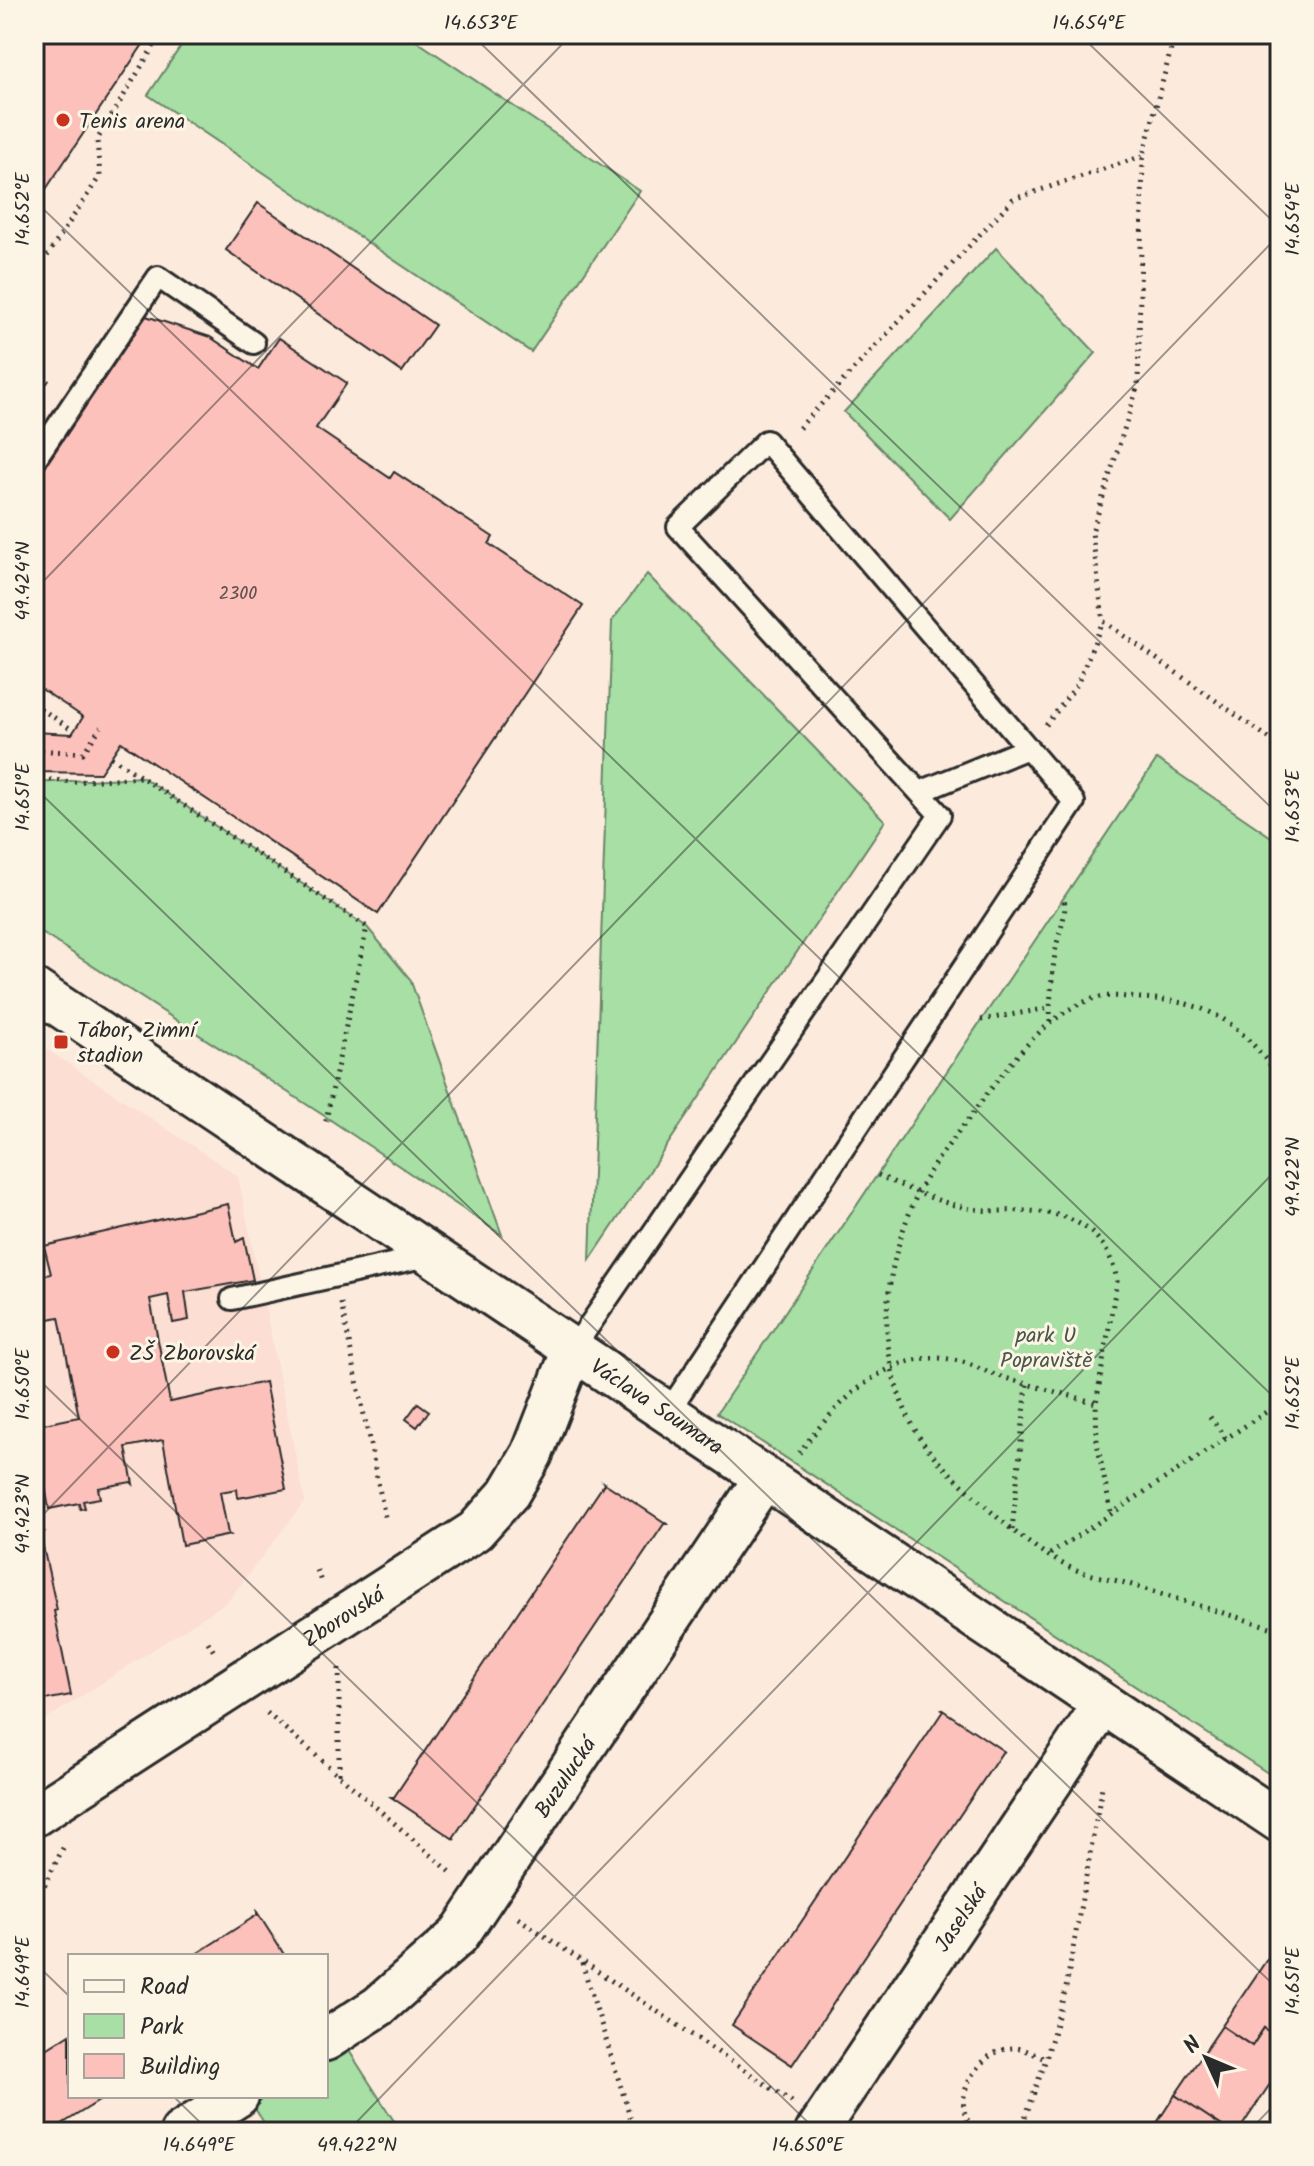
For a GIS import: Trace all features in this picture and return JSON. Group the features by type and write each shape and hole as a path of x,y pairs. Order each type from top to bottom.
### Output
{"street":[{"name":"Václava Soumara","path":"34,989 1280,1822"},
{"name":"Zborovská","path":"34,1816 475,1531 509,1493 532,1454 573,1349"},
{"name":"Buzulucká","path":"328,2039 379,2006 458,1936 769,1483"},
{"name":"Jaselská","path":"806,2118 1103,1705"},
{"path":"181,2132 235,2098"}],"lane":[{"path":"34,461 158,277 254,343"},
{"path":"573,1349 940,815 678,527 766,441 1074,802 668,1412"},
{"path":"920,792 1028,748"},
{"path":"232,1299 432,1255"}],"path":[{"path":"34,276 100,176 97,140 161,34"},
{"path":"1028,748 1077,685 1103,621 1092,532 1138,385 1143,156 1175,34"},
{"path":"799,428 1013,199 1143,156"},
{"path":"1103,621 1280,746"},
{"path":"34,704 74,731"},
{"path":"34,750 83,753 101,727"},
{"path":"111,757 367,927 325,1125"},
{"path":"34,778 72,782 142,777"},
{"path":"1050,1023 1055,958 1066,911 1064,898"},
{"path":"1280,1078 1261,1052 1235,1026 1208,1010 1176,1001 1095,997 1072,1008 1050,1023 998,1079 917,1193 898,1239 890,1271 886,1324 892,1368 901,1401 926,1447 1012,1530 1066,1565 1280,1630"},
{"path":"981,1020 1050,1008"},
{"path":"878,1175 917,1193 988,1212 1041,1212 1061,1216 1086,1227 1102,1242 1114,1265 1117,1281 1096,1403 1097,1443 1111,1512"},
{"path":"338,1289 385,1517"},
{"path":"769,1483 829,1414 861,1385 892,1368 925,1359 954,1359 995,1375 1096,1403"},
{"path":"1012,1530 1027,1383"},
{"path":"1050,1555 1280,1403"},
{"path":"1210,1417 1226,1439"},
{"path":"208,1642 236,1686 456,1877"},
{"path":"1020,2132 1046,2059 1066,1988 1102,1787"},
{"path":"507,1910 806,2118"},
{"path":"582,1962 635,2132"},
{"path":"979,2132 967,2121 962,2103 969,2081 979,2067 1002,2051 1017,2048 1046,2059"}],"shaded area":[{"path":"34,1041 238,1176 305,1501 228,1601 34,1727"}],"green space":[{"path":"189,34 406,34 640,191 531,352 148,95"},
{"path":"996,248 1096,353 950,519 844,412"},
{"path":"647,574 885,821 590,1260 612,621"},
{"name":"park U Popraviště","path":"1157,759 1280,843 1280,1781 717,1413"},
{"path":"142,777 367,927 410,979 502,1235 34,928 34,783"},
{"path":"346,2046 401,2132 270,2132 252,2104 262,2098 328,2098 328,2057"}],"building":[{"name":"Tenis arena","path":"34,34 150,34 34,207"},
{"path":"258,203 435,325 402,372 226,250"},
{"path":"146,316 210,337 258,369 279,338 347,383 316,428 390,478 394,472 493,537 489,544 583,606 378,914 121,742 100,773 34,772 34,732 72,734 83,717 34,684 34,483"},
{"name":"ZŠ Zborovská","path":"228,1204 236,1242 244,1238 253,1280 185,1292 189,1320 173,1323 168,1295 150,1299 170,1402 265,1382 286,1489 238,1498 237,1489 220,1492 230,1535 182,1545 163,1440 126,1447 133,1484 98,1488 100,1498 83,1501 85,1508 80,1509 79,1503 49,1509 41,1463 34,1464 34,1426 79,1417 59,1317 34,1322 34,1278 51,1274 44,1246"},
{"path":"418,1403 429,1411 417,1427 406,1419"},
{"path":"603,1482 667,1524 664,1524 453,1838 455,1840 391,1797 394,1797"},
{"path":"34,1513 38,1531 43,1532 40,1533 71,1695 34,1702"},
{"path":"941,1709 1005,1752 792,2065 732,2025 943,1711"},
{"path":"257,1912 284,1954 196,1954 257,1915"},
{"path":"1280,1940 1280,2039 1264,2028 1252,2046 1222,2026"},
{"path":"1222,2026 1252,2046 1264,2028 1280,2039 1280,2069 1238,2132 1231,2132 1175,2095"},
{"path":"68,2035 68,2098 104,2098 45,2132 34,2114 34,2057"},
{"path":"1175,2095 1231,2132 1151,2132"}],"place":[{"name":"Tenis arena","path":"63,120"},
{"name":"Tábor, Zimní stadion","path":"61,1042"},
{"name":"ZŠ Zborovská","path":"113,1352"}]}
